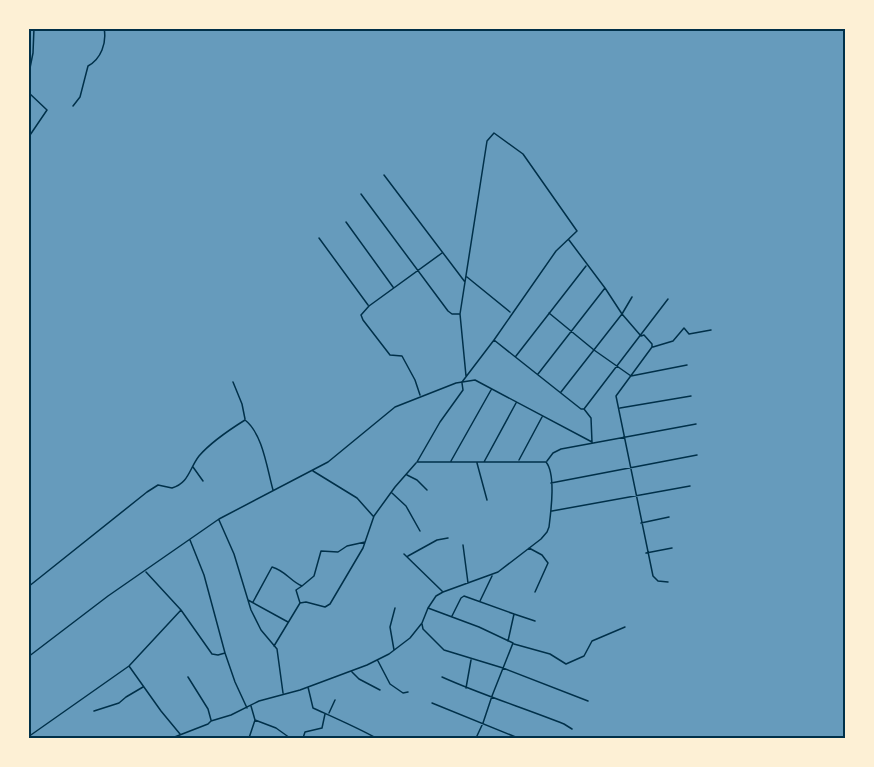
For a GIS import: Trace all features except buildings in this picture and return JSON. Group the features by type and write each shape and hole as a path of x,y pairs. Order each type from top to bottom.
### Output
{"street":[{"path":"28,78 34,28"},
{"path":"73,106 80,97 88,66 95,62 102,50 104,28"},
{"path":"28,92 47,110 28,138"},
{"path":"461,382 466,376 494,340 556,251 577,233 523,154 494,133 487,141 460,314 466,376"},
{"path":"384,175 465,283"},
{"path":"361,194 450,313 460,314"},
{"path":"346,222 393,287"},
{"path":"319,238 369,306"},
{"path":"569,240 622,314 641,336 645,336 652,347"},
{"path":"420,396 417,383 402,356 390,355 361,315 393,287 442,253"},
{"path":"515,357 587,265"},
{"path":"466,277 511,313"},
{"path":"538,375 605,288"},
{"path":"561,393 622,314 632,297"},
{"path":"584,409 668,299"},
{"path":"549,314 631,376 687,365"},
{"path":"668,582 658,581 652,576 616,395 652,347 673,341 684,328 691,334 711,330"},
{"path":"494,340 580,409 584,409 591,418 592,442"},
{"path":"28,657 108,596 219,519 328,462 387,412 420,396 472,379 592,442"},
{"path":"233,382 242,404 245,420 262,446 273,490"},
{"path":"274,646 300,603 306,602 325,607 330,604 366,542 374,516 417,462 440,422 463,390 461,382"},
{"path":"451,461 491,389"},
{"path":"619,408 691,396"},
{"path":"484,462 517,402"},
{"path":"518,462 543,416"},
{"path":"28,587 132,502 158,485 172,488 185,481 207,448 245,420"},
{"path":"417,462 546,462 557,451 592,442 696,424"},
{"path":"551,483 697,455"},
{"path":"477,462 487,500"},
{"path":"172,738 247,709 259,701 295,692 352,671 394,651 422,623 436,596 493,574 547,532 551,511 551,483 550,468 546,462"},
{"path":"193,466 203,481"},
{"path":"312,470 357,498 374,516"},
{"path":"406,474 417,480 427,490"},
{"path":"551,511 690,486"},
{"path":"391,493 405,506 420,531"},
{"path":"641,523 669,517"},
{"path":"219,519 234,554 247,600 261,630 278,655 283,694"},
{"path":"407,557 437,540 448,538"},
{"path":"190,540 204,575 233,678 247,709"},
{"path":"300,603 296,590 314,576 321,551 338,552 347,546 366,542"},
{"path":"463,545 468,583"},
{"path":"528,548 542,555 548,563 535,592"},
{"path":"646,553 672,548"},
{"path":"404,554 443,592"},
{"path":"253,602 273,567 288,573 295,582 302,586"},
{"path":"145,572 181,610 212,654 225,653"},
{"path":"480,602 493,574"},
{"path":"452,617 462,596 535,621"},
{"path":"247,600 288,622"},
{"path":"394,651 390,627 395,608"},
{"path":"428,608 479,627 513,643 550,654 566,664 584,656 592,641 625,627"},
{"path":"28,736 129,666 181,610"},
{"path":"508,641 514,614"},
{"path":"422,623 423,629 441,648 503,668 588,701"},
{"path":"476,738 513,643"},
{"path":"466,688 472,659"},
{"path":"378,660 390,684 403,693 408,692"},
{"path":"129,666 181,735"},
{"path":"352,671 359,679 380,690"},
{"path":"188,677 208,709 211,721"},
{"path":"442,677 572,729"},
{"path":"94,711 119,703 144,686"},
{"path":"308,686 313,708 376,738"},
{"path":"329,714 335,700"},
{"path":"432,703 518,738"},
{"path":"249,738 255,720 251,706"},
{"path":"303,738 305,732 322,728 325,713"},
{"path":"255,720 276,728 290,738"}],"water":[{"path":"28,29 845,29 845,738 29,738"}]}
